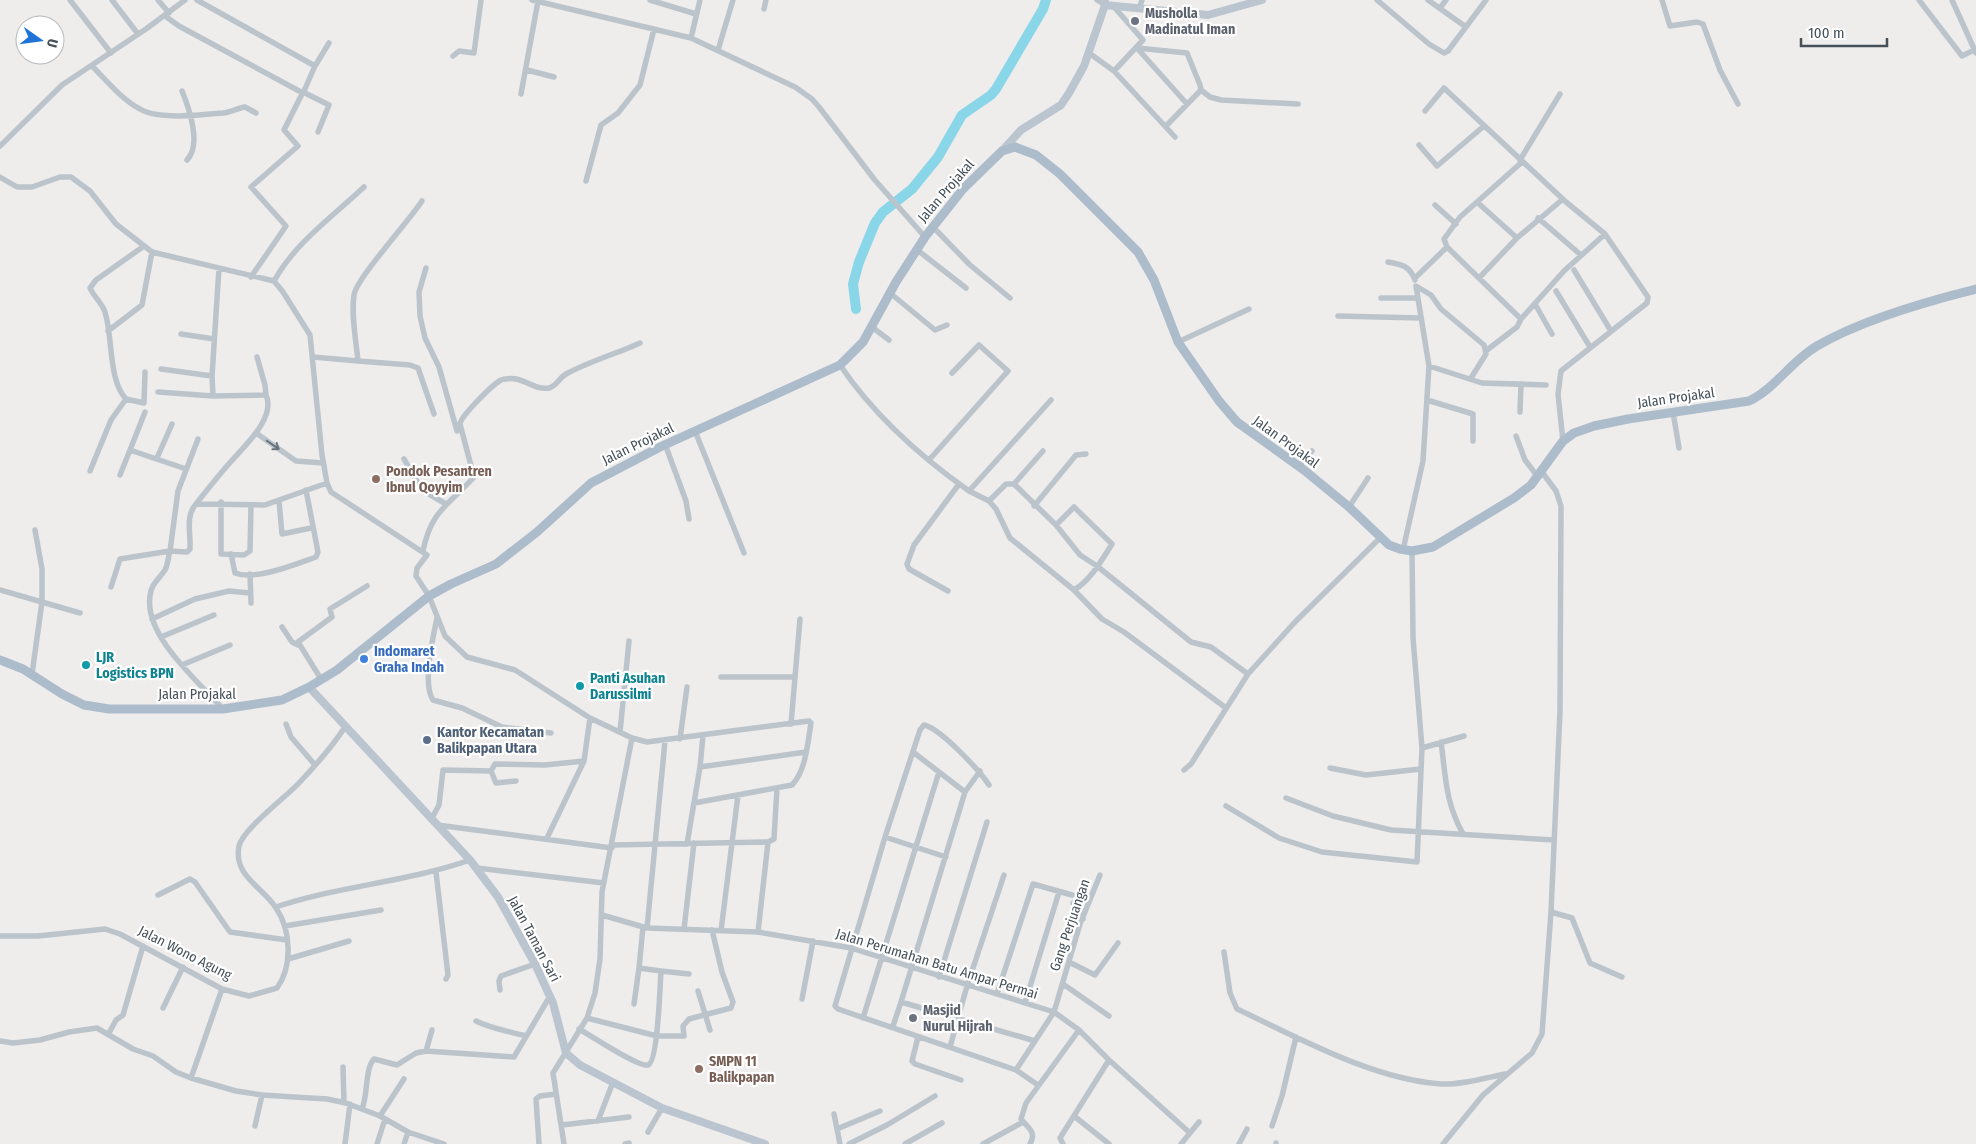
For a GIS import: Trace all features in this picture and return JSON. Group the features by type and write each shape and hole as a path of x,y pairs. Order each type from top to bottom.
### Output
{"main road":[{"name":"Jalan Projakal","path":"0,660 32,674 62,694 84,705 109,709 222,709 282,700 309,687 337,670 430,596 451,584 496,564 537,532 590,483 665,444 840,365 850,357 872,328 890,293 924,236 963,189 1002,151 1015,147 1036,155 1083,196 1138,252 1154,280 1178,342 1219,401 1237,422 1349,507 1390,545 1412,552 1433,547 1514,498 1540,474 1563,441 1574,433 1594,426 1749,401 1766,392 1794,364 1817,346 1884,317 1976,289"}],"street":[{"path":"70,0 110,53"},
{"path":"112,0 138,34"},
{"path":"158,0 167,15 178,26 330,106 318,132"},
{"path":"0,146 62,85 167,15 185,0"},
{"path":"197,0 315,66"},
{"path":"454,56 459,52 474,53 481,0"},
{"path":"521,94 527,70 535,0 565,3 692,38 795,87 812,98 924,236"},
{"path":"650,0 696,14"},
{"path":"692,38 700,0"},
{"path":"718,50 733,0"},
{"path":"764,10 766,0"},
{"path":"1097,0 1106,2 1114,7 1142,38 1143,43 1114,70"},
{"path":"1139,9 1142,0"},
{"path":"1377,0 1429,44 1444,53 1486,0"},
{"path":"1428,0 1466,27"},
{"path":"1440,8 1446,0"},
{"path":"1662,0 1670,26 1697,22 1703,24 1720,70 1738,104"},
{"path":"1919,0 1962,56 1976,51 1952,0"},
{"path":"1114,7 1208,16 1256,1"},
{"path":"1002,151 1021,130 1061,105 1084,66 1106,2"},
{"path":"586,180 601,125 618,113 640,85 654,28"},
{"path":"251,277 286,226 251,187 298,146 284,130 315,66 329,43"},
{"path":"1137,48 1188,53 1201,90 1210,97 1221,100 1298,104"},
{"path":"1137,48 1187,104"},
{"path":"1090,52 1114,70 1175,137"},
{"path":"92,66 116,90 141,110 154,114 192,115 226,113 243,108 256,113"},
{"path":"527,70 554,77"},
{"path":"1425,111 1444,88 1521,161 1604,234 1640,284 1648,300 1561,371 1558,394 1563,441"},
{"path":"1166,126 1201,90"},
{"path":"182,91 192,115 193,146 187,160"},
{"path":"1520,319 1447,247 1444,239 1477,202 1521,161 1560,94"},
{"path":"1419,145 1437,166 1484,126"},
{"path":"0,177 17,187 32,187 60,177 71,177 90,191 116,224 152,252 274,282 283,292 310,335 317,419 327,484 337,497 428,555 416,568 416,576 430,596 445,636 467,657 515,670 590,718 632,738 647,742 809,721 811,723 806,752 796,781 792,785 694,803"},
{"path":"274,282 284,264 311,235 364,187"},
{"path":"1479,278 1538,218 1563,199"},
{"path":"358,361 354,302 357,285 410,220 422,201"},
{"path":"1477,202 1517,238"},
{"path":"1435,205 1456,224"},
{"path":"1538,218 1581,255"},
{"path":"933,227 970,264 1010,298"},
{"path":"1471,378 1487,350 1517,327 1520,319 1581,255 1604,234"},
{"path":"144,246 91,286 94,296 103,307 116,379 120,392 126,399 144,403 145,372"},
{"path":"1415,278 1447,247"},
{"path":"916,249 966,288"},
{"path":"108,331 142,305 152,252"},
{"path":"1388,262 1403,264 1415,278 1429,366 1423,461 1403,550"},
{"path":"213,396 212,376 219,268"},
{"path":"426,268 419,292 421,322 425,338 439,367 459,439 465,449"},
{"path":"1574,270 1611,331"},
{"path":"1416,286 1431,295 1436,304 1487,350"},
{"path":"1556,291 1590,347"},
{"path":"890,293 935,330 948,325"},
{"path":"1381,298 1418,298"},
{"path":"1535,304 1552,334"},
{"path":"1178,342 1249,309"},
{"path":"1338,316 1420,318"},
{"path":"872,328 889,340"},
{"path":"181,334 214,339"},
{"path":"423,551 431,524 446,504 474,477 465,449 460,420 502,380 516,379 534,387 549,388 554,386 562,376 577,368 640,343"},
{"path":"929,460 1008,371 979,345 952,374"},
{"path":"111,587 120,559 170,551 186,552 190,549 190,510 256,433 268,411 269,401 257,357"},
{"path":"313,357 410,365 418,368 434,414"},
{"path":"840,365 873,406 929,460 959,484 989,501 996,508 1010,538 1074,590 1102,618 1124,632 1226,708"},
{"path":"1429,366 1492,384 1546,385"},
{"path":"161,368 212,376"},
{"path":"1520,412 1521,384"},
{"path":"158,392 213,396 266,395"},
{"path":"90,471 111,420 126,399"},
{"path":"969,491 1051,400"},
{"path":"1427,400 1473,414 1472,441"},
{"path":"120,474 145,412"},
{"path":"1673,412 1679,448"},
{"path":"158,458 172,424"},
{"path":"695,431 744,553"},
{"path":"256,433 296,461 323,463"},
{"path":"1442,1144 1483,1095 1505,1074 1532,1053 1541,1040 1551,912 1560,711 1561,506 1556,492 1525,460 1516,436"},
{"path":"198,438 178,491 167,567 154,582 151,591 150,610 152,619 161,636 182,664 222,709"},
{"path":"665,444 686,501 688,520"},
{"path":"130,450 186,469"},
{"path":"1014,484 1043,450"},
{"path":"1298,467 1312,451"},
{"path":"1034,506 1076,455 1086,454"},
{"path":"404,459 422,490 446,504"},
{"path":"1349,507 1368,478"},
{"path":"196,504 221,502 251,505 279,501 327,484"},
{"path":"948,591 909,570 906,564 914,544 959,484"},
{"path":"989,501 1006,484 1014,484 1034,506 1065,534 1073,549 1097,566 1191,642 1212,647 1248,674"},
{"path":"231,554 235,573 250,574 272,571 316,557 318,552 311,528 306,490"},
{"path":"279,501 282,534 311,528"},
{"path":"221,502 221,554 244,555 250,551 251,505"},
{"path":"1056,525 1074,507 1110,541 1111,546 1097,566 1081,586 1074,590"},
{"path":"32,674 42,602 42,569 36,530"},
{"path":"1184,770 1191,764 1248,674 1296,621 1381,537"},
{"path":"1226,806 1279,838 1333,854 1416,862 1422,748 1412,638 1412,552"},
{"path":"250,574 250,603"},
{"path":"298,645 300,640 332,617 330,609 367,586"},
{"path":"0,590 80,613"},
{"path":"152,619 195,599 229,591 250,593"},
{"path":"161,636 214,615"},
{"path":"437,618 429,676 429,691 432,700 462,708 502,727 551,733"},
{"path":"791,724 800,619"},
{"path":"282,627 292,642 298,645 321,679"},
{"path":"620,732 630,641"},
{"path":"182,664 230,644"},
{"path":"721,677 795,677"},
{"name":"Jalan Taman Sari","path":"309,687 470,860 498,897 535,964 550,996 566,1053"},
{"path":"680,739 687,687"},
{"path":"547,838 584,761 590,718"},
{"path":"286,724 291,737 316,765"},
{"path":"989,785 980,771 926,725 920,730 885,837 835,1006 838,1009 863,1018 893,1026 1016,1070 1038,1085"},
{"name":"Jalan Wono Agung","path":"0,936 38,936 105,929 143,946 222,989 249,996 277,988 286,974 288,959 285,926 276,907 252,883 240,866 238,854 240,843 246,832 298,784 334,745 345,726"},
{"path":"684,930 694,803 700,767 702,736"},
{"path":"1422,748 1464,736"},
{"path":"564,1144 553,1073 558,1062 566,1053 587,1018 595,993 599,967 604,883 613,847 632,738"},
{"path":"634,1004 645,928 666,741"},
{"path":"1441,742 1449,803 1463,834"},
{"path":"700,767 806,752"},
{"path":"913,752 965,792"},
{"path":"491,771 495,764 545,765 584,761"},
{"path":"1330,768 1366,775 1421,769"},
{"path":"491,771 442,770 440,805 435,822 613,847 768,842 774,839 777,788"},
{"path":"491,771 496,783 516,781"},
{"path":"893,1026 965,792 980,771"},
{"path":"863,1018 939,772"},
{"path":"721,931 738,795"},
{"path":"1286,798 1352,821 1391,830 1554,840"},
{"path":"939,977 987,822"},
{"path":"885,837 946,857"},
{"path":"758,932 768,842"},
{"path":"276,907 326,892 436,872 470,860"},
{"path":"477,868 604,883"},
{"path":"436,872 448,975 446,979"},
{"path":"950,1047 967,986 1004,875"},
{"name":"Gang Perjuangan","path":"1016,1070 1054,1012 1083,919 1100,875"},
{"path":"158,895 190,879 195,882 230,932 286,940"},
{"path":"997,994 1033,884 1043,885 1072,895"},
{"path":"1025,1003 1059,892"},
{"path":"1073,903 1083,919"},
{"path":"285,926 381,910"},
{"path":"1551,912 1572,918 1587,959 1593,965 1622,977"},
{"name":"Jalan Perumahan Batu Ampar Permai","path":"602,915 645,928 758,932 851,948 1054,1012 1079,1030 1109,1060 1190,1133"},
{"path":"587,1018 657,1036 684,1036 686,1021 728,1010 733,1004 722,972 712,930"},
{"path":"288,959 349,941"},
{"path":"802,999 813,941"},
{"path":"1069,962 1095,975 1118,942"},
{"path":"109,1033 116,1020 123,1015 143,946"},
{"path":"1224,952 1230,993 1237,1009 1296,1037 1361,1065 1440,1084 1505,1074"},
{"path":"500,990 499,981 501,976 535,964"},
{"path":"163,1008 183,967"},
{"path":"640,968 689,974"},
{"path":"579,1030 644,1066 652,1063 657,1036 662,971"},
{"path":"1063,984 1110,1016"},
{"path":"191,1078 222,989"},
{"path":"698,991 707,1015 710,1030"},
{"path":"362,1109 368,1090 371,1061 374,1059 397,1065 416,1054 426,1051 508,1058 516,1055 550,996"},
{"path":"901,1002 1035,1041"},
{"path":"476,1020 493,1029 503,1029 526,1036"},
{"path":"0,1041 13,1043 40,1040 92,1028 109,1033 132,1049 153,1056 176,1072 191,1078 236,1091 262,1095 327,1099 347,1104 383,1118 408,1132 444,1144"},
{"path":"426,1051 432,1030"},
{"path":"1030,1144 1033,1136 1031,1130 1023,1122 1021,1114 1038,1085 1079,1030"},
{"path":"918,1036 912,1061 915,1064 961,1080"},
{"path":"1272,1126 1282,1096 1296,1037"},
{"path":"566,1053 580,1065 662,1108 765,1144"},
{"path":"1062,1143 1060,1138 1109,1060"},
{"path":"343,1067 347,1104 345,1144"},
{"path":"377,1144 383,1118 404,1079"},
{"path":"598,1121 613,1082"},
{"path":"539,1144 536,1099 540,1096 556,1094"},
{"path":"255,1126 262,1095"},
{"path":"849,1144 887,1125 935,1096"},
{"path":"648,1132 662,1108"},
{"path":"836,1129 880,1111"},
{"path":"834,1114 840,1144"},
{"path":"1074,1116 1108,1144"},
{"path":"562,1125 629,1117"},
{"path":"983,1144 1023,1122"},
{"path":"1181,1144 1199,1122"},
{"path":"905,1144 942,1123"},
{"path":"1239,1144 1247,1130"},
{"path":"404,1144 408,1132"}],"waterway":[{"path":"856,309 853,284 859,262 875,223 883,212 912,189 938,157 962,115 991,95 996,89 1043,9 1046,0"}],"place":[{"name":"Musholla Madinatul Iman","path":"1135,21"},
{"name":"Pondok Pesantren Ibnul Qoyyim","path":"376,479"},
{"name":"Indomaret Graha Indah","path":"364,659"},
{"name":"LJR Logistics BPN","path":"86,665"},
{"name":"Panti Asuhan Darussilmi","path":"580,686"},
{"name":"Kantor Kecamatan Balikpapan Utara","path":"427,740"},
{"name":"Masjid Nurul Hijrah","path":"913,1018"},
{"name":"SMPN 11 Balikpapan","path":"699,1069"}]}
